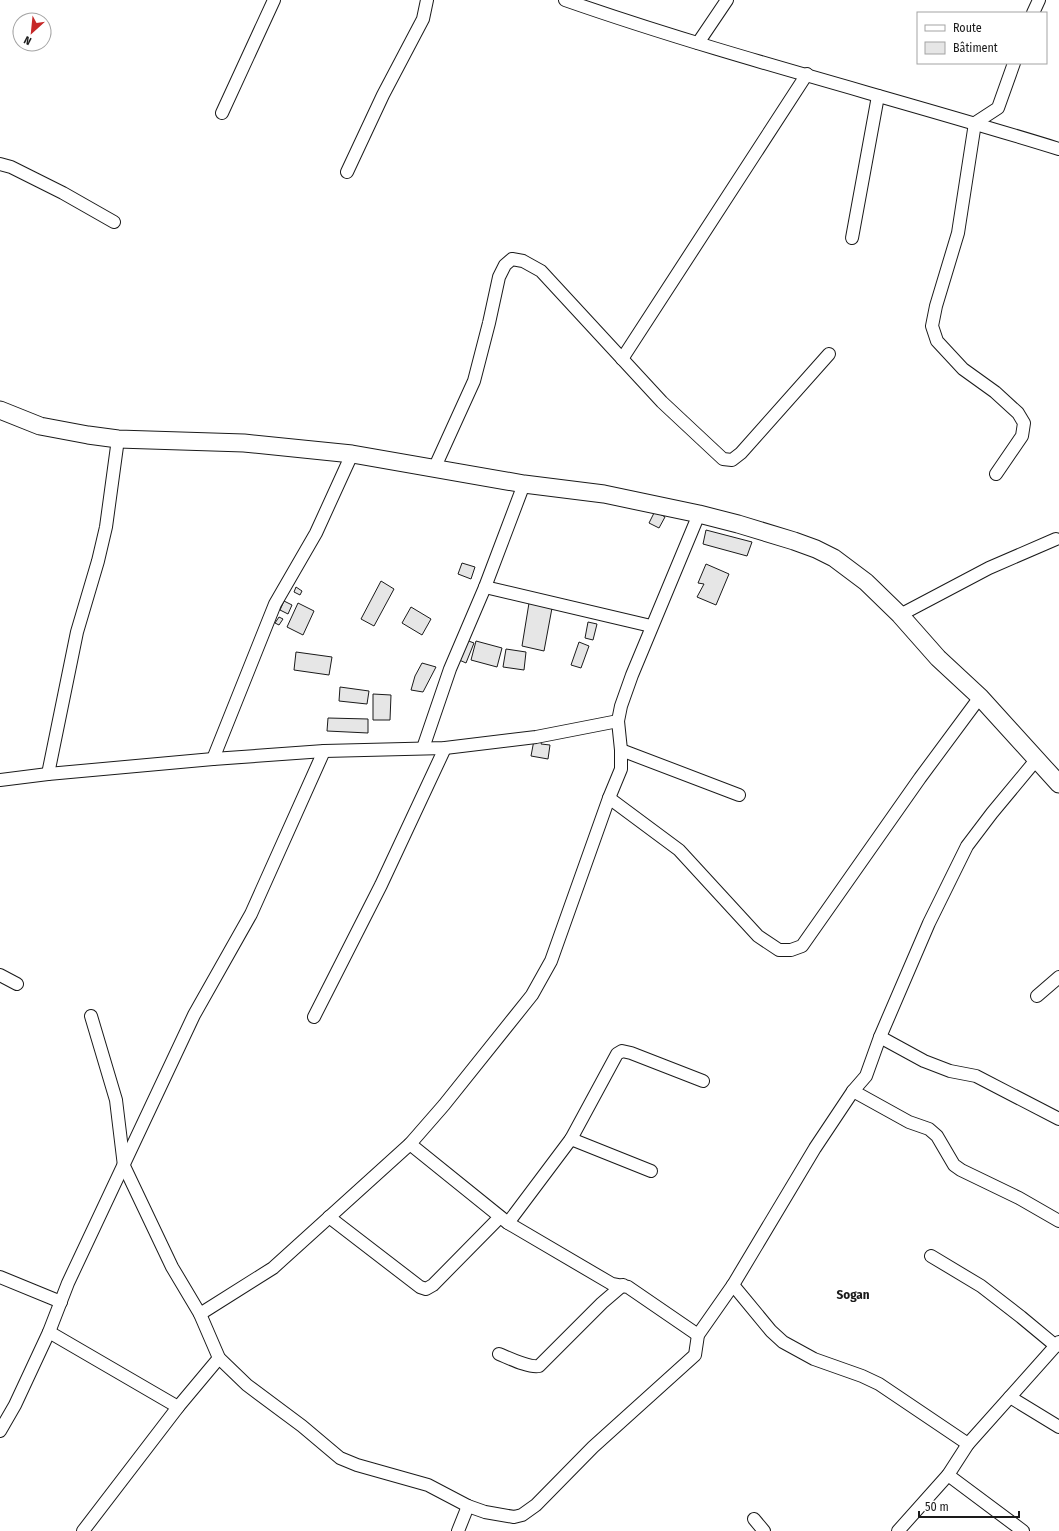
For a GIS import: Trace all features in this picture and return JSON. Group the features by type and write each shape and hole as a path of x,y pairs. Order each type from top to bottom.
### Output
{"street":[{"path":"222,113 274,0"},
{"path":"347,172 383,95 423,19 427,0"},
{"path":"565,0 628,22 1059,149"},
{"path":"698,43 727,0"},
{"path":"1033,12 1039,0"},
{"path":"996,474 1022,436 1024,423 1018,413 995,392 963,369 937,341 932,326 936,306 958,233 975,123 998,108 1014,64"},
{"path":"622,359 807,74"},
{"path":"852,238 878,96"},
{"path":"0,164 11,167 114,222"},
{"path":"434,469 474,381 499,277 505,265 512,259 523,261 541,271 662,402 723,459 732,460 741,454 829,354"},
{"path":"0,410 40,426 118,439 244,443 352,454 524,484 604,494 699,514 738,524 816,549 834,558 851,570 900,615 938,658 980,697 1036,760 1058,782"},
{"path":"48,774 77,632 98,561 106,527 118,439"},
{"path":"213,759 275,604 316,533 352,454"},
{"path":"423,748 450,669 485,587 524,484"},
{"path":"200,1314 274,1268 410,1144 515,1018 542,979 550,962 609,798 621,769 618,721 627,688 699,514"},
{"path":"900,615 989,568 1056,540"},
{"path":"485,587 652,626"},
{"path":"609,798 679,850 758,936 779,950 791,950 802,946 920,778 980,697"},
{"path":"0,780 48,774 213,759 324,751 445,748 536,737 618,721"},
{"path":"314,1017 381,885 445,748"},
{"path":"621,750 739,795"},
{"path":"0,1429 15,1405 194,1015 251,914 324,751"},
{"path":"91,1016 110,1075 116,1100 124,1166 172,1267 200,1314 219,1358 247,1385 302,1426 340,1458 357,1465 428,1486 468,1506 485,1512 514,1517 522,1515 536,1506 593,1447 695,1356 698,1335 732,1285 815,1148 853,1091 866,1076 880,1037 929,923 967,846 1036,760"},
{"path":"0,975 17,984"},
{"path":"1037,996 1059,977"},
{"path":"880,1037 924,1060 950,1070 976,1076 1059,1119"},
{"path":"329,1218 426,1290 433,1286 504,1220 571,1139 617,1054 622,1051 703,1081"},
{"path":"853,1091 909,1122 929,1129 937,1136 954,1165 1019,1198 1059,1221"},
{"path":"571,1139 652,1171"},
{"path":"410,1144 504,1220 612,1284 628,1287 698,1335"},
{"path":"898,1531 948,1475 968,1444 1057,1344 981,1286 931,1256"},
{"path":"0,1277 61,1302"},
{"path":"499,1354 529,1365 536,1367 539,1366 602,1303 623,1285"},
{"path":"732,1285 771,1331 783,1342 814,1359 862,1376 879,1384 968,1444"},
{"path":"49,1332 178,1407"},
{"path":"83,1531 178,1407 219,1358"},
{"path":"1010,1397 1059,1426"},
{"path":"948,1475 1023,1531"},
{"path":"458,1531 468,1506"},
{"path":"754,1519 764,1531"}],"building":[{"path":"655,511 665,517 659,528 649,523"},
{"path":"706,530 752,542 747,556 703,544"},
{"path":"462,563 475,567 471,579 458,574"},
{"path":"706,564 729,574 716,605 697,597 704,584 698,583"},
{"path":"381,581 394,589 374,626 361,619"},
{"path":"296,587 302,591 300,595 294,592"},
{"path":"284,601 292,605 288,614 280,610"},
{"path":"298,603 314,611 303,635 287,627"},
{"path":"529,603 552,608 544,651 522,646"},
{"path":"411,607 431,619 422,635 402,623"},
{"path":"279,617 283,619 279,625 275,623"},
{"path":"588,622 597,624 593,640 585,638"},
{"path":"466,640 474,643 466,663 457,659"},
{"path":"476,641 502,648 497,667 471,660"},
{"path":"579,642 589,646 581,668 571,665"},
{"path":"506,649 526,652 524,670 503,667"},
{"path":"296,652 332,657 329,675 294,670"},
{"path":"422,663 436,667 423,692 411,690 415,676"},
{"path":"340,687 369,691 367,704 339,701"},
{"path":"373,694 391,695 390,720 373,720"},
{"path":"328,718 368,719 368,733 327,731"},
{"path":"534,740 542,741 541,744 550,745 548,759 531,756"}],"district":[{"name":"Sogan","path":"853,1294"}]}
